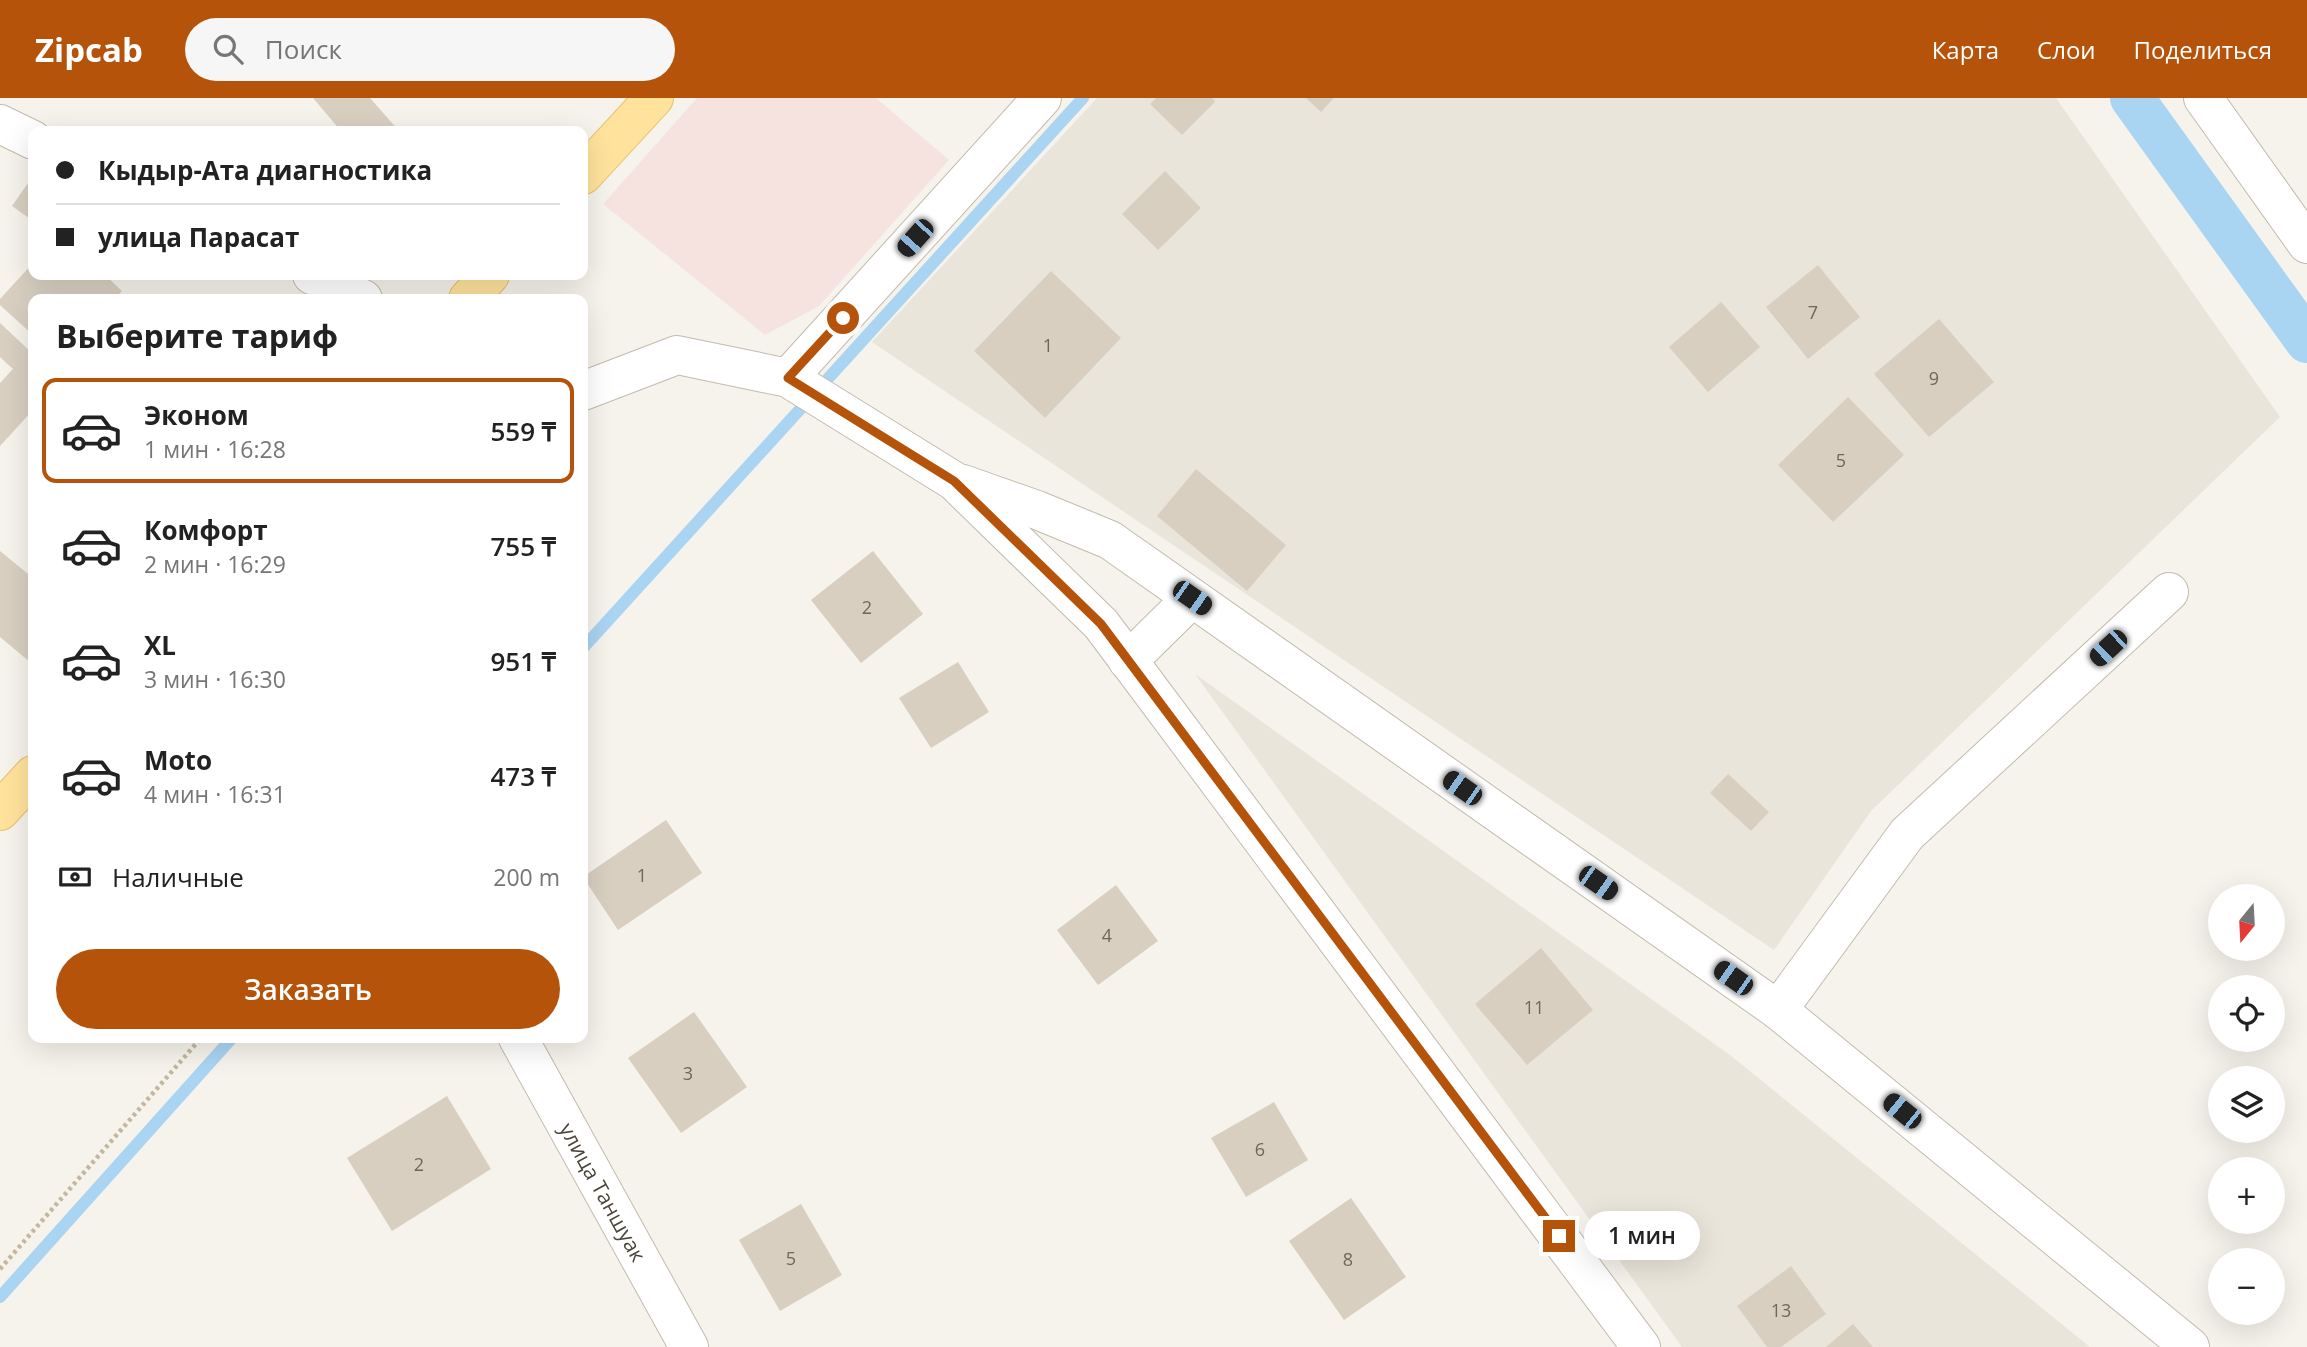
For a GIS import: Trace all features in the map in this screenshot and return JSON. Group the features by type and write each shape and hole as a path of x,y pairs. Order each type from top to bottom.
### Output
{"main road":[{"path":"588,170 654,98"},
{"path":"473,294 486,280"},
{"path":"0,811 28,780"}],"street":[{"path":"792,381 1042,98"},
{"path":"2203,98 2307,244"},
{"path":"0,124 28,138"},
{"path":"323,280 352,294"},
{"path":"588,389 677,355 792,381 954,481 1037,510 1110,540 1778,1010 2190,1347"},
{"path":"954,481 1101,624 1642,1347"},
{"path":"1778,1010 1907,834 2169,592"},
{"path":"1128,661 1192,598"},
{"name":"улица Таншуак","path":"520,1043 689,1347"}],"path":[{"path":"0,1269 197,1043"}],"shaded area":[{"path":"697,98 876,98 949,160 819,306 765,335 603,204"},
{"path":"1097,98 2056,98 2280,417 1871,811 1774,950 872,342"},
{"path":"1195,674 1730,1055 2090,1347 1682,1347"}],"building":[{"path":"313,98 370,98 395,126 337,126"},
{"path":"1156,98 1212,98 1215,102 1182,135 1150,104"},
{"path":"1306,98 1334,98 1321,112"},
{"path":"1165,171 1201,208 1158,250 1122,214"},
{"path":"28,183 28,217 12,206"},
{"path":"1818,265 1860,317 1808,359 1766,307"},
{"path":"28,268 28,280 110,280 122,291 119,294 28,294 28,330 0,305 0,299"},
{"path":"1051,271 1121,338 1045,418 974,351"},
{"path":"1721,302 1760,347 1708,392 1669,347"},
{"path":"1939,319 1994,382 1929,437 1874,374"},
{"path":"0,323 28,349 28,415 0,446 0,383 13,369 0,357"},
{"path":"1848,397 1904,455 1833,522 1778,465"},
{"path":"1196,469 1286,545 1247,591 1157,516"},
{"path":"0,551 28,574 28,660 0,637"},
{"path":"873,551 923,614 861,663 811,600"},
{"path":"958,662 989,712 931,748 899,698"},
{"path":"1728,774 1769,812 1751,831 1710,793"},
{"path":"666,820 702,873 618,930 588,885 588,874"},
{"path":"1116,885 1158,941 1098,985 1057,930"},
{"path":"1541,948 1593,1010 1527,1065 1475,1004"},
{"path":"694,1012 747,1087 681,1133 628,1058"},
{"path":"447,1096 491,1169 392,1231 347,1158"},
{"path":"1274,1102 1308,1160 1246,1197 1211,1138"},
{"path":"1351,1198 1406,1277 1344,1320 1289,1241"},
{"path":"801,1204 842,1275 780,1311 739,1240"},
{"path":"1791,1266 1826,1314 1781,1347 1767,1347 1737,1306"},
{"path":"1853,1324 1873,1347 1826,1347"}],"waterway":[{"path":"588,642 1083,98"},
{"path":"2132,98 2307,341"},
{"path":"0,1297 228,1043"}],"route":[{"path":"843,318 788,378 954,481 1101,624 1559,1236"}]}
